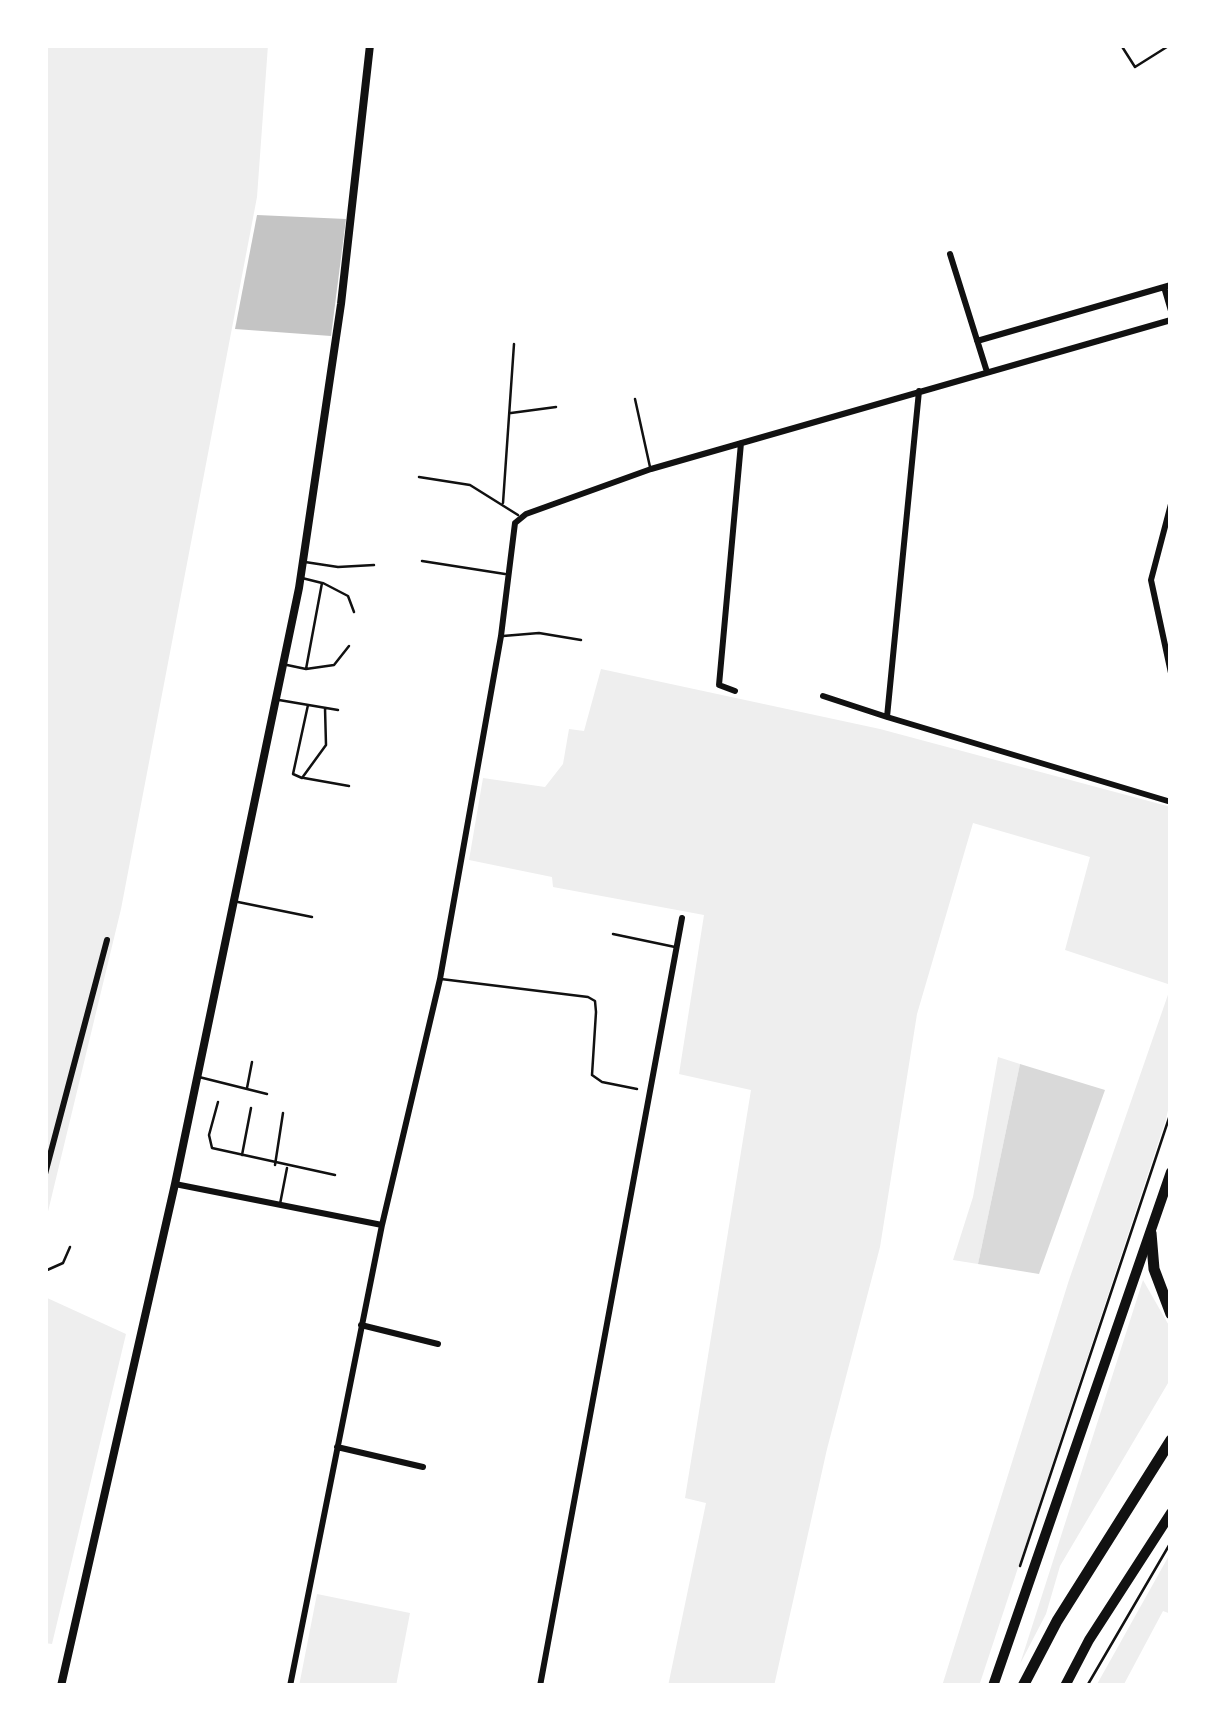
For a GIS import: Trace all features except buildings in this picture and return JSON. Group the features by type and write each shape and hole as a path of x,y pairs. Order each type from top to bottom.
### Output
{"highway":[{"path":"1151,1233 1154,1269 1171,1314"},
{"path":"1023,1686 1086,1573 1171,1440"}],"main road":[{"path":"993,1686 1171,1172"},
{"path":"1066,1686 1089,1640 1171,1512"}],"street":[{"path":"61,1686 176,1184 285,664 304,562 341,304 370,45"},
{"path":"950,254 987,372"},
{"path":"977,341 1167,286 1171,311"},
{"path":"290,1686 382,1226 440,979 501,636 514,526 520,516 651,469 1171,320"},
{"path":"887,718 919,391"},
{"path":"735,691 722,689 719,674 741,442"},
{"path":"1171,504 1151,580 1171,674"},
{"path":"823,696 1171,802"},
{"path":"540,1686 682,918"},
{"path":"45,1174 107,940"},
{"path":"176,1184 382,1226"},
{"path":"361,1325 438,1344"},
{"path":"338,1447 423,1467"}],"lane":[{"path":"1121,45 1134,67 1167,46"},
{"path":"503,503 514,344"},
{"path":"634,398 651,469"},
{"path":"510,413 556,407"},
{"path":"419,477 470,486 520,516"},
{"path":"422,561 508,574"},
{"path":"304,562 338,567 374,564"},
{"path":"301,578 322,582 348,596 354,612"},
{"path":"306,669 322,582"},
{"path":"501,636 517,638 538,633 581,640"},
{"path":"285,664 306,669 334,665 349,646"},
{"path":"278,700 338,710"},
{"path":"308,705 293,774 349,786"},
{"path":"302,778 326,745 324,708"},
{"path":"236,902 312,918"},
{"path":"613,934 676,948"},
{"path":"440,979 588,997 595,1001 592,1074 602,1082 638,1089"},
{"path":"247,1089 252,1062"},
{"path":"198,1077 266,1094"},
{"path":"218,1102 209,1145 242,1157 335,1175"},
{"path":"242,1157 251,1108"},
{"path":"275,1164 283,1113"},
{"path":"280,1205 287,1166"},
{"path":"45,1271 58,1267 70,1247"}],"path":[{"path":"1015,1580 1171,1112"},
{"path":"1087,1686 1171,1542"}],"shaded area":[{"path":"45,45 268,45 257,197 121,909 45,1224"},
{"path":"601,669 880,729 1171,807 1171,985 1065,950 1090,857 973,823 917,1014 880,1247 827,1449 774,1686 668,1686 706,1503 685,1498 751,1090 679,1074 704,915 553,887 552,877 469,860 483,778 545,787 563,764 569,729 584,731"},
{"path":"1171,986 1171,1097 1166,1119 979,1686 942,1686 1069,1280"},
{"path":"998,1057 1020,1064 978,1264 953,1260 973,1197"},
{"path":"1020,1064 1105,1090 1039,1274 978,1264"},
{"path":"1143,1280 1171,1329 1171,1378 1060,1566 1046,1614 1020,1664"},
{"path":"45,1297 126,1334 52,1644 45,1643"},
{"path":"1171,1552 1171,1614 1163,1611 1123,1686 1096,1686"},
{"path":"317,1594 410,1613 396,1686 299,1686"}]}
